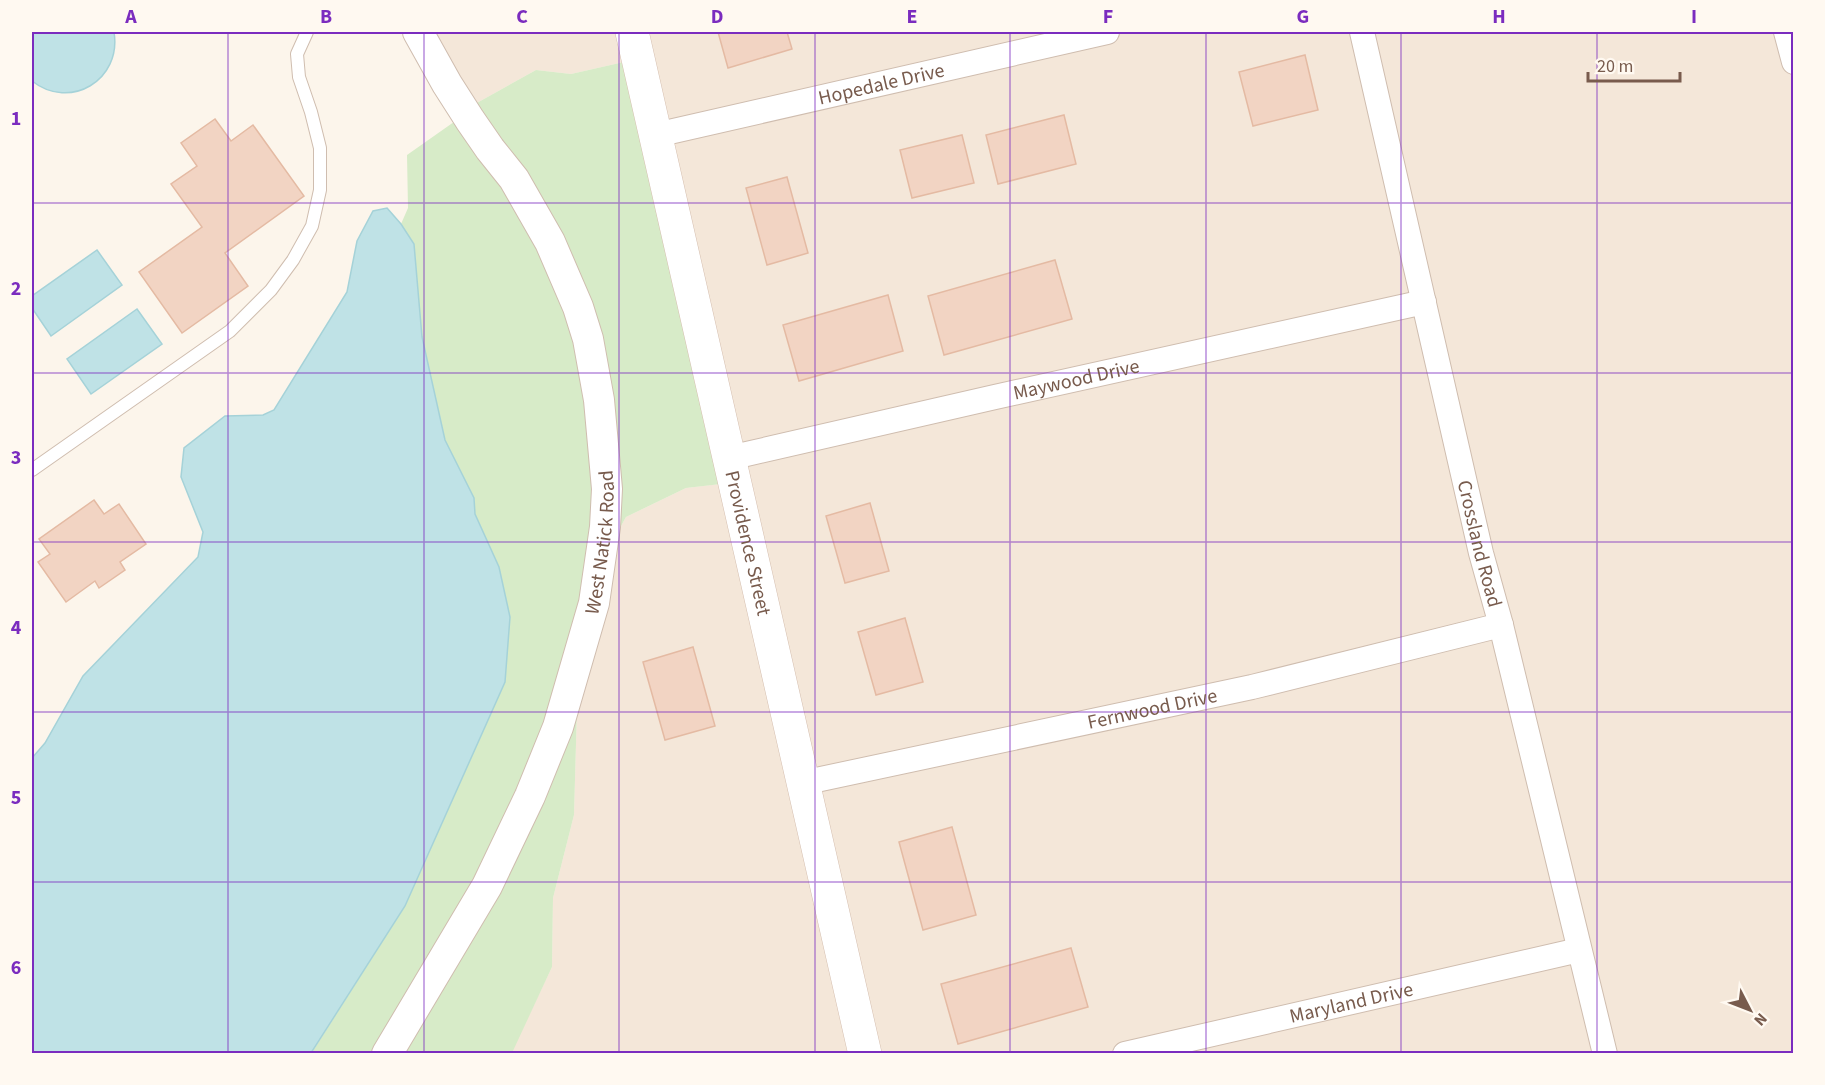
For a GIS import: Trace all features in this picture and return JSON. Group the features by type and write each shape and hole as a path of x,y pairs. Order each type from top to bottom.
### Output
{"main road":[{"name":"Providence Street","path":"632,32 864,1053"}],"street":[{"name":"West Natick Road","path":"387,1053 487,886 530,796 558,727 594,603 605,527 607,489 599,400 588,339 578,308 550,242 514,178 470,120 418,32"},
{"name":"Hopedale Drive","path":"656,135 1107,32"},
{"name":"Crossland Road","path":"1362,32 1481,553 1501,625 1605,1053"},
{"path":"1786,32 1794,62"},
{"name":"Maywood Drive","path":"729,459 995,397 1424,302"},
{"name":"Fernwood Drive","path":"802,783 1252,687 1501,625"},
{"name":"Maryland Drive","path":"1125,1053 1579,950"}],"lane":[{"path":"32,470 230,331 271,290 293,260 312,226 320,190 320,148 299,77 297,54 307,32"}],"shaded area":[{"path":"419,32 1793,32 1793,1053 511,1053 552,967 553,898 574,815 577,709 609,548 626,517 686,488 729,483 637,59 571,74 536,70 466,109"}],"green space":[{"path":"637,59 730,483 686,488 626,517 609,548 577,709 574,815 553,898 552,967 512,1053 311,1054 405,906 510,617 499,567 475,514 474,498 445,440 422,337 414,244 401,224 408,208 407,155 461,117 466,109 536,70 571,74"}],"water":[{"path":"32,32 114,32 114,49 110,64 102,77 90,86 62,93 47,89 32,81"},
{"path":"387,208 414,244 422,337 445,440 474,498 475,514 499,567 510,617 505,682 405,906 311,1053 32,1053 32,758 45,743 83,676 198,557 203,532 181,477 184,448 225,416 263,415 274,410 347,292 357,241 373,211"},
{"path":"97,250 122,285 51,336 32,308 32,296"},
{"path":"137,309 162,344 91,394 67,359"}],"building":[{"path":"718,32 787,32 792,49 728,68"},
{"path":"1305,55 1318,110 1253,126 1239,72"},
{"path":"1064,115 1076,164 998,184 986,135"},
{"path":"215,119 231,141 253,125 304,196 225,253 248,286 182,333 139,272 202,227 171,184 197,166 181,143"},
{"path":"962,135 974,183 912,198 900,150"},
{"path":"787,177 808,253 767,265 746,188"},
{"path":"1055,260 1072,319 944,355 928,296"},
{"path":"888,295 903,351 799,381 783,325"},
{"path":"94,500 104,514 119,504 146,544 120,562 125,570 99,588 95,581 66,602 38,562 50,554 39,539"},
{"path":"870,503 889,571 845,583 826,516"},
{"path":"905,618 923,682 876,695 858,632"},
{"path":"693,647 715,726 665,740 643,662"},
{"path":"952,827 976,915 923,930 899,842"},
{"path":"1071,948 1088,1007 958,1044 941,984"}]}
